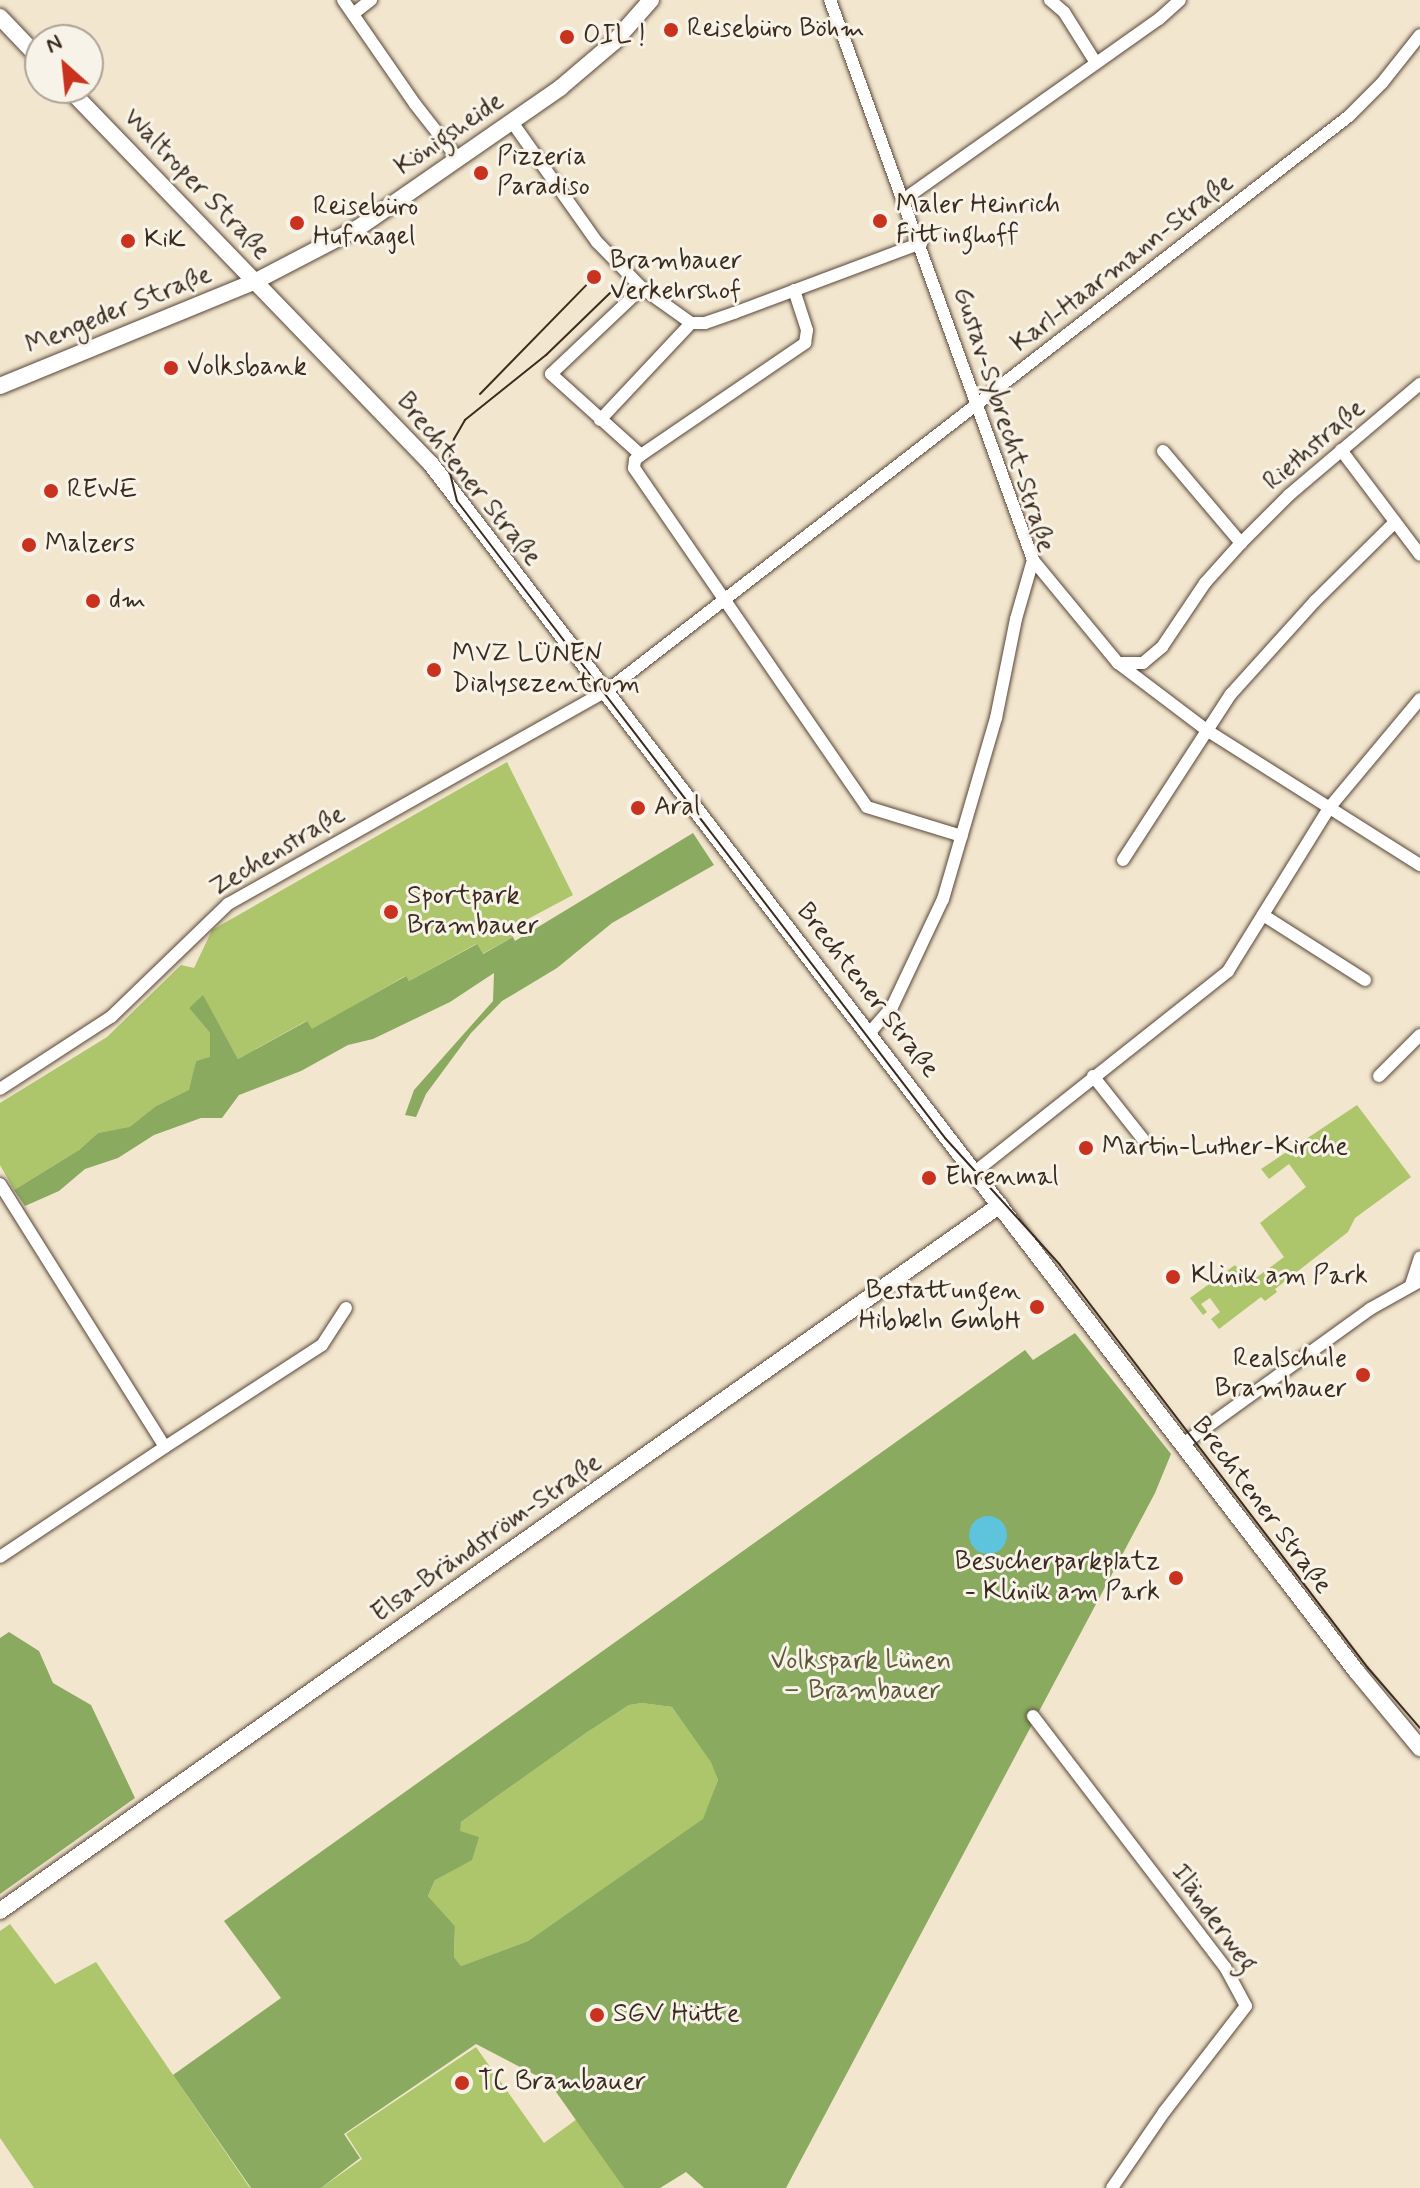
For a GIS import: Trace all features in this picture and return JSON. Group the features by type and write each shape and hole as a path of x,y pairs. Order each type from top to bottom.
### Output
{"main road":[{"name":"Königsheide","path":"256,281 358,228 512,122 591,64 651,0"},
{"path":"0,17 24,42"},
{"name":"Waltroper Straße","path":"84,104 256,281"},
{"name":"Mengeder Straße","path":"0,386 256,281"},
{"name":"Brechtener Straße","path":"256,281 431,464 1384,1707 1420,1748"},
{"name":"Elsa-Brändström-Straße","path":"0,1911 1000,1205"}],"street":[{"path":"343,0 415,104 458,159"},
{"path":"353,14 371,0"},
{"name":"Gustav-Sybrecht-Straße","path":"830,0 921,243 976,408 1033,560 1016,619 996,718 943,899 892,1007 869,1033"},
{"path":"1050,0 1064,12 1096,63"},
{"path":"903,200 1180,0"},
{"name":"Karl-Haarmann-Straße","path":"605,691 976,408 1349,116 1382,83 1420,35"},
{"path":"512,122 597,242 642,288 691,323 705,323 921,243"},
{"path":"641,455 551,374 642,288"},
{"path":"794,290 807,330 805,343 641,455 635,460 634,468 867,807 962,836"},
{"path":"600,420 691,323"},
{"name":"Riethstraße","path":"1118,663 1143,663 1162,647 1205,583 1241,543 1341,450 1420,384"},
{"path":"1341,450 1418,550"},
{"path":"1163,451 1241,543"},
{"path":"1123,860 1231,694 1315,601 1395,522"},
{"path":"1033,560 1118,663 1208,731 1420,865"},
{"name":"Zechenstraße","path":"0,1089 111,1017 228,904 605,691"},
{"path":"976,1171 1228,971 1329,808 1420,699"},
{"path":"1263,915 1365,980"},
{"path":"1379,1076 1420,1035"},
{"path":"1093,1076 1143,1139"},
{"path":"0,1184 165,1447"},
{"path":"1183,1444 1370,1309 1417,1286 1420,1257"},
{"path":"0,1557 322,1345 346,1308"},
{"name":"Iländerweg","path":"1033,1716 1225,1967 1246,2006 1164,2112 1112,2188"}],"green space":[{"name":"Sportpark Brambauer","path":"507,762 573,895 509,929 513,937 482,954 476,944 409,981 405,976 312,1030 306,1021 238,1059 203,996 189,1008 210,1033 210,1058 196,1061 190,1090 156,1106 130,1128 98,1133 79,1150 14,1190 0,1165 0,1103 107,1037 181,965 194,968 212,930"},
{"path":"693,833 714,865 612,923 557,968 502,1001 471,1033 426,1094 416,1117 405,1115 414,1090 493,1001 494,973 450,1002 373,1039 348,1045 301,1071 239,1095 222,1118 201,1118 154,1135 118,1158 85,1169 59,1191 25,1206 14,1190 79,1150 98,1133 130,1127 156,1106 189,1090 196,1061 210,1057 210,1033 189,1008 203,995 238,1059 307,1021 312,1029 406,976 409,981 477,944 483,954 513,937 515,941"},
{"path":"1357,1105 1411,1177 1355,1218 1348,1232 1275,1289 1277,1292 1265,1301 1261,1297 1219,1329 1211,1319 1220,1312 1210,1298 1201,1304 1207,1312 1203,1315 1190,1298 1235,1265 1249,1283 1284,1257 1260,1223 1306,1187 1289,1164 1269,1179 1261,1169"},
{"name":"Volkspark Lünen – Brambauer","path":"1075,1333 1171,1454 1155,1493 786,2188 704,2188 686,2172 660,2188 624,2188 549,2082 476,2044 344,2134 360,2158 321,2188 251,2188 173,2075 281,1998 224,1921 1025,1350 1033,1360","holes":["642,1703 672,1707 711,1762 718,1780 703,1819 528,1941 461,1966 454,1957 455,1926 428,1896 435,1880 472,1860 479,1837 460,1831 461,1822 629,1705"]},
{"path":"9,1632 39,1651 53,1683 91,1705 135,1798 0,1894 0,1638"},
{"path":"642,1703 672,1707 712,1762 718,1780 704,1819 528,1941 461,1966 454,1957 455,1926 428,1896 461,1822 586,1733 629,1705"},
{"path":"10,1924 55,1984 96,1962 250,2188 34,2188 0,2138 0,1931"},
{"name":"TC Brambauer","path":"476,2047 544,2143 577,2119 624,2188 321,2188 362,2159 346,2134"}],"water":[{"path":"988,1516 1001,1522 1007,1535 1001,1548 988,1554 975,1548 969,1535 975,1522"}],"tram line":[{"path":"480,394 594,277"},
{"path":"610,293 546,355 465,420 454,439 448,465 457,501 945,1138 1060,1265 1368,1668 1420,1728"}],"place":[{"name":"Reisebüro Böhm","path":"671,30"},
{"name":"OIL !","path":"567,37"},
{"name":"Pizzeria Paradiso","path":"481,173"},
{"name":"Maler Heinrich Fittinghoff","path":"880,221"},
{"name":"Reisebüro Hufnagel","path":"297,223"},
{"name":"KiK","path":"128,241"},
{"name":"Brambauer Verkehrshof","path":"594,277"},
{"name":"Volksbank","path":"171,368"},
{"name":"REWE","path":"51,491"},
{"name":"Malzers","path":"29,545"},
{"name":"dm","path":"93,601"},
{"name":"MVZ LÜNEN Dialysezentrum","path":"434,670"},
{"name":"Aral","path":"638,808"},
{"name":"Sportpark Brambauer","path":"391,912"},
{"name":"Martin-Luther-Kirche","path":"1086,1148"},
{"name":"Ehrenmal","path":"929,1178"},
{"name":"Klinik am Park","path":"1173,1277"},
{"name":"Bestattungen Hibbeln GmbH","path":"1037,1307"},
{"name":"Realschule Brambauer","path":"1363,1375"},
{"name":"Besucherparkplatz - Klinik am Park","path":"1176,1578"},
{"name":"SGV Hütte","path":"597,2015"},
{"name":"TC Brambauer","path":"462,2083"}]}
